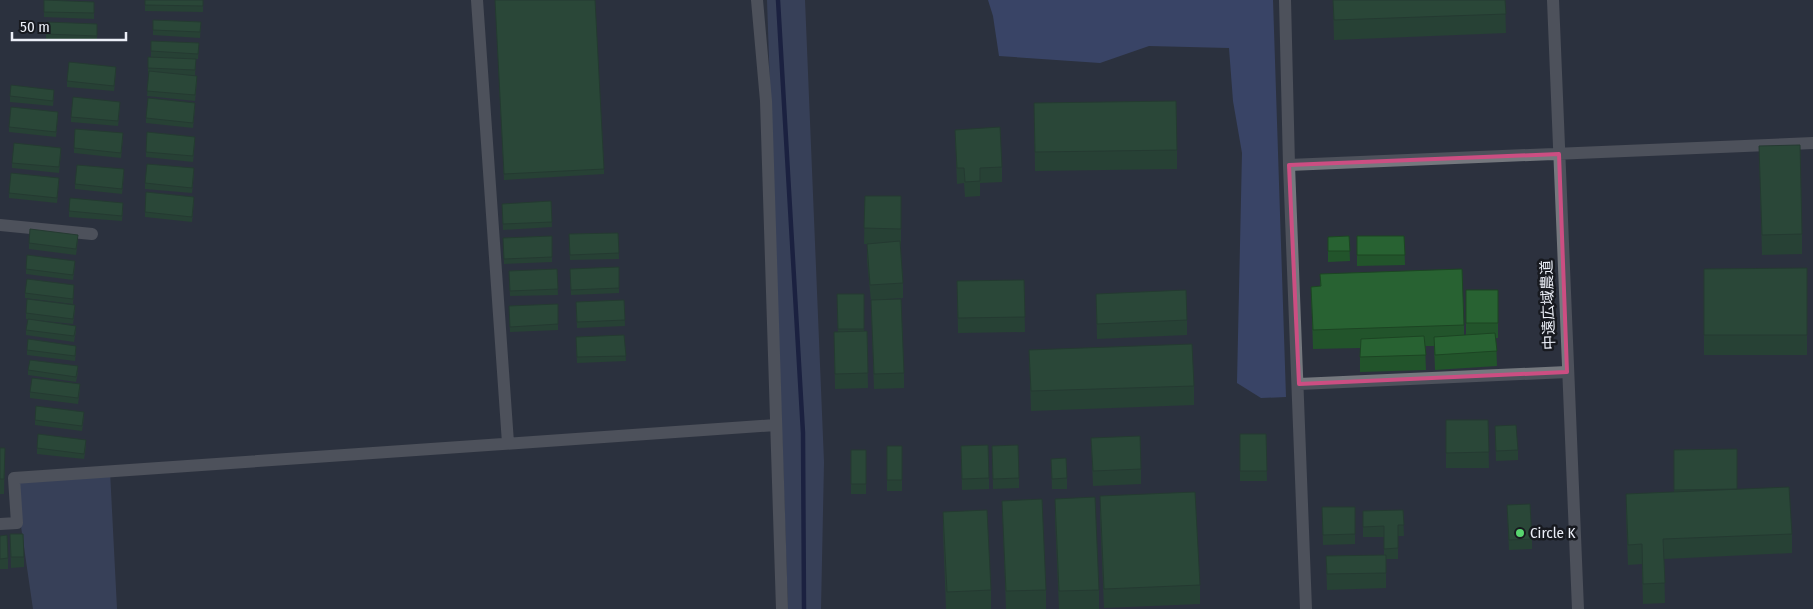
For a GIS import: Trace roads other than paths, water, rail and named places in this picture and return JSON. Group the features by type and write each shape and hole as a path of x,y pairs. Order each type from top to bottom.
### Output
{"street":[{"path":"477,0 508,443"},
{"path":"757,0 766,101 782,609"},
{"path":"1285,0 1289,165 1299,384 1306,609"},
{"name":"中遠広域農道","path":"1553,0 1578,609"},
{"path":"1289,165 1813,144"},
{"path":"0,225 92,234"},
{"path":"1299,384 1567,372"},
{"path":"0,524 17,523 14,478 776,425"}],"waterway":[{"path":"778,0 803,433 804,609"}],"place":[{"name":"Circle K","path":"1520,533"}]}
